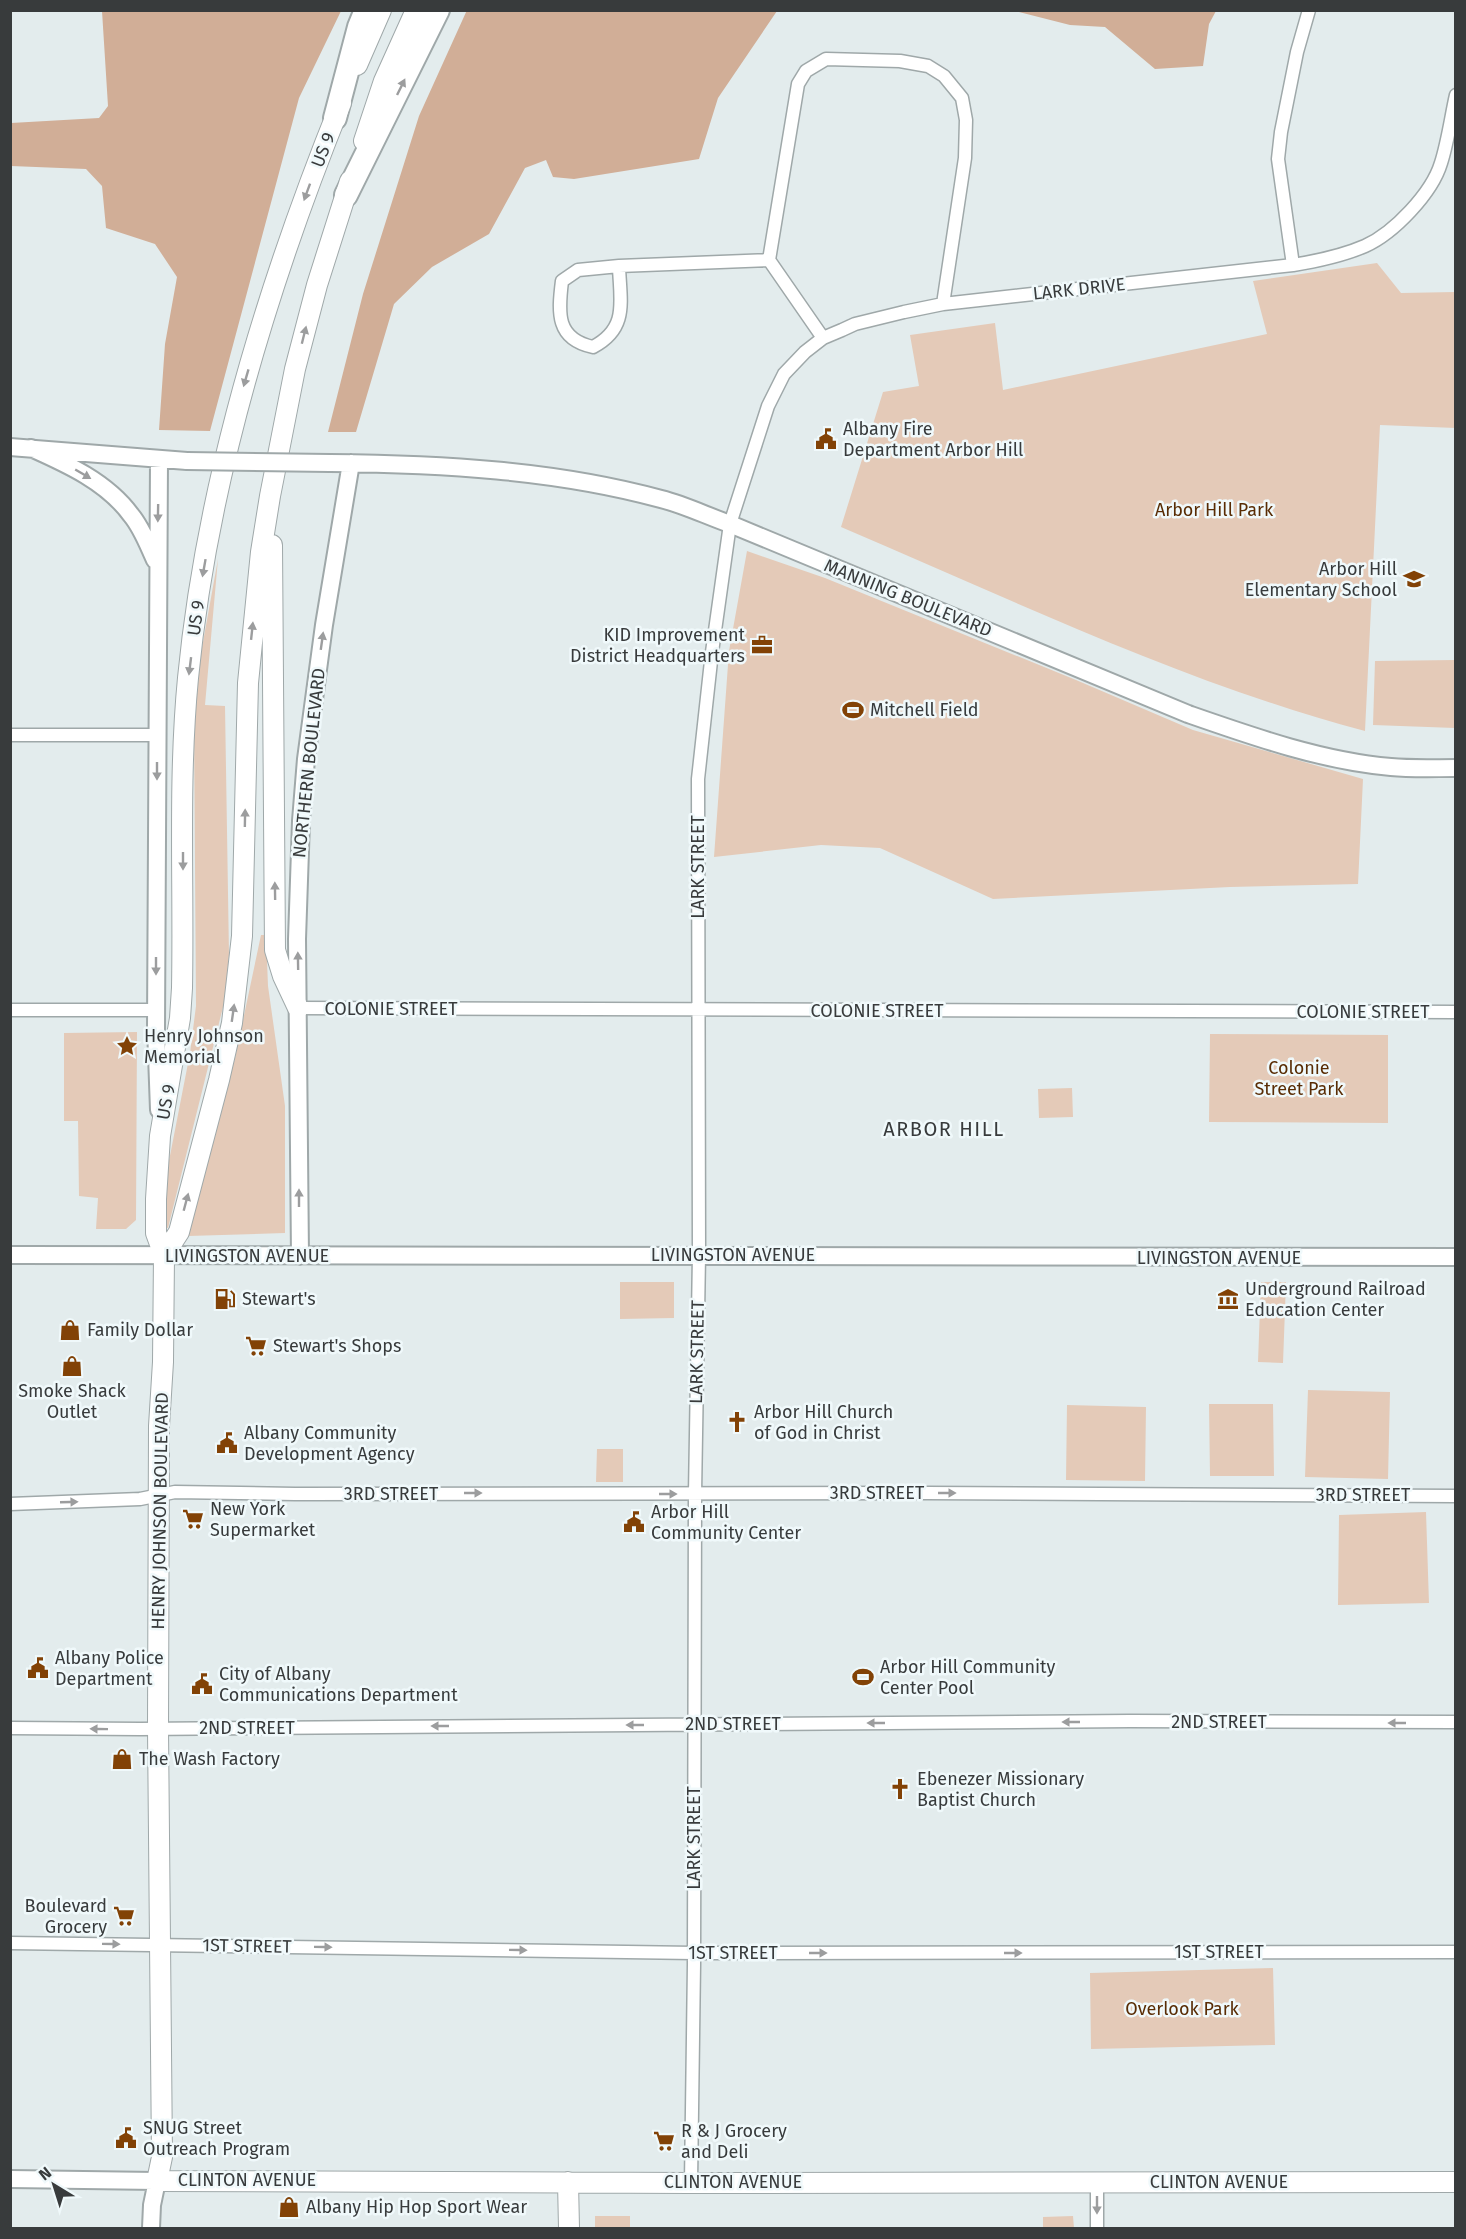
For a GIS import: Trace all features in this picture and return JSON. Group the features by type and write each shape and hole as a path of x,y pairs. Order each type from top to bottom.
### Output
{"highway":[{"path":"335,118 359,27 366,10"},
{"path":"346,195 438,10"}],"main road":[{"name":"US 9","path":"160,1136 180,1018 183,942 183,750 188,679 199,598 224,467 249,368 299,214 335,118 381,10"},
{"name":"US 9","path":"164,1255 179,1232 219,1080 235,1004 242,936 248,683 256,597 270,496 303,338 320,274 384,81 416,10"},
{"path":"270,496 273,589 275,950 283,976 298,1008"},
{"name":"HENRY JOHNSON BOULEVARD","path":"157,2181 162,2157 158,1728 159,1495 164,1255 156,1233 157,1164 160,1136"},
{"name":"CLINTON AVENUE","path":"157,2181 1455,2182"},
{"path":"568,2182 569,2229"}],"street":[{"path":"1293,266 1278,159 1297,52 1309,10"},
{"path":"823,338 769,260 798,84 806,71 826,59 900,61 928,66 944,76 962,98 966,120 965,158 943,304"},
{"name":"LARK DRIVE","path":"730,524 768,406 784,374 805,352 823,338 855,324 943,304 1293,266 1330,258 1366,245 1401,220 1419,203 1441,164 1455,95"},
{"path":"619,266 621,316 614,332 593,347 573,340 562,325 560,315 562,281 578,270 619,266 769,260"},
{"path":"10,447 159,460 351,463"},
{"path":"31,448 95,481 121,502 138,525 157,566"},
{"path":"10,1010 156,1010 159,460"},
{"name":"MANNING BOULEVARD","path":"351,463 534,474 662,499 730,524 1177,709 1256,738 1367,764 1394,768 1455,768"},
{"name":"NORTHERN BOULEVARD","path":"300,1256 298,876 305,769 324,625 351,463"},
{"name":"LARK STREET","path":"691,2183 694,1953 693,1724 699,1255 698,779 712,652 730,524"},
{"path":"10,735 157,735"},
{"name":"COLONIE STREET","path":"298,1008 1455,1012"},
{"name":"HENRY JOHNSON BOULEVARD","path":"156,1010 160,1136"},
{"name":"LIVINGSTON AVENUE","path":"10,1255 1455,1257"},
{"name":"3RD STREET","path":"10,1504 140,1499 175,1492 1455,1496"},
{"name":"2ND STREET","path":"10,1728 1233,1721 1455,1722"},
{"name":"1ST STREET","path":"10,1942 694,1953 1455,1952"},
{"name":"CLINTON AVENUE","path":"10,2179 157,2181"},
{"name":"HENRY JOHNSON BOULEVARD","path":"151,2229 152,2205 157,2181"},
{"path":"1097,2181 1097,2229"}],"green space":[{"name":"Arbor Hill Park","path":"1377,263 1401,293 1455,292 1456,428 1380,425 1365,731 1231,689 1165,665 841,527 883,392 919,386 910,335 995,323 1003,390 1267,334 1253,281"},
{"path":"747,551 825,578 1193,730 1363,779 1358,884 1230,887 993,899 880,848 821,845 714,857 729,651"},
{"path":"218,559 205,705 225,706 229,955 224,1003 168,1228 163,1227 167,1171 190,1053 196,1006 194,724 201,653"},
{"path":"1455,660 1455,728 1373,725 1375,661"},
{"path":"261,935 266,935 268,986 285,1106 285,1233 188,1236 189,1221 235,1058"},
{"path":"137,1032 136,1220 126,1229 96,1229 98,1198 79,1196 78,1121 64,1121 64,1033"},
{"name":"Colonie Street Park","path":"1210,1034 1388,1035 1388,1123 1209,1122"},
{"path":"1072,1088 1073,1117 1039,1118 1038,1089"},
{"path":"620,1282 674,1282 674,1318 620,1319"},
{"path":"1261,1282 1286,1282 1283,1363 1258,1362"},
{"path":"1308,1390 1390,1392 1388,1479 1305,1477"},
{"path":"1209,1404 1273,1404 1274,1476 1210,1476"},
{"path":"1067,1405 1146,1407 1145,1481 1066,1480"},
{"path":"597,1449 623,1449 623,1482 596,1482"},
{"path":"1426,1512 1429,1603 1338,1605 1339,1515"},
{"name":"Overlook Park","path":"1273,1968 1275,2045 1091,2049 1090,1973"},
{"path":"595,2216 630,2216 630,2228 595,2228"},
{"path":"1073,2216 1074,2228 1043,2228 1043,2217"}],"shaded area":[{"path":"467,10 777,11 718,98 699,159 574,179 553,177 546,160 525,168 489,234 432,267 394,304 356,432 328,432 363,294 419,116"},
{"path":"102,11 341,11 299,98 210,431 159,430 165,344 177,277 155,244 106,228 102,186 86,169 11,166 11,123 99,118 108,106"},
{"path":"1015,11 1216,11 1209,24 1203,66 1155,69 1105,27 1070,25"}],"place":[{"name":"Albany Fire Department Arbor Hill","path":"826,439"},
{"name":"Arbor Hill Elementary School","path":"1414,579"},
{"name":"KID Improvement District Headquarters","path":"762,645"},
{"name":"Mitchell Field","path":"853,710"},
{"name":"Henry Johnson Memorial","path":"127,1046"},
{"name":"Stewart's","path":"225,1299"},
{"name":"Underground Railroad Education Center","path":"1228,1299"},
{"name":"Family Dollar","path":"70,1330"},
{"name":"Stewart's Shops","path":"256,1346"},
{"name":"Smoke Shack Outlet","path":"72,1366"},
{"name":"Arbor Hill Church of God in Christ","path":"737,1422"},
{"name":"Albany Community Development Agency","path":"227,1443"},
{"name":"New York Supermarket","path":"193,1519"},
{"name":"Arbor Hill Community Center","path":"634,1522"},
{"name":"Albany Police Department","path":"38,1668"},
{"name":"Arbor Hill Community Center Pool","path":"863,1677"},
{"name":"City of Albany Communications Department","path":"202,1684"},
{"name":"The Wash Factory","path":"122,1759"},
{"name":"Ebenezer Missionary Baptist Church","path":"900,1789"},
{"name":"Boulevard Grocery","path":"124,1916"},
{"name":"SNUG Street Outreach Program","path":"126,2138"},
{"name":"R & J Grocery and Deli","path":"664,2141"},
{"name":"Albany Hip Hop Sport Wear","path":"289,2207"}],"district":[{"name":"ARBOR HILL","path":"944,1129"}]}
